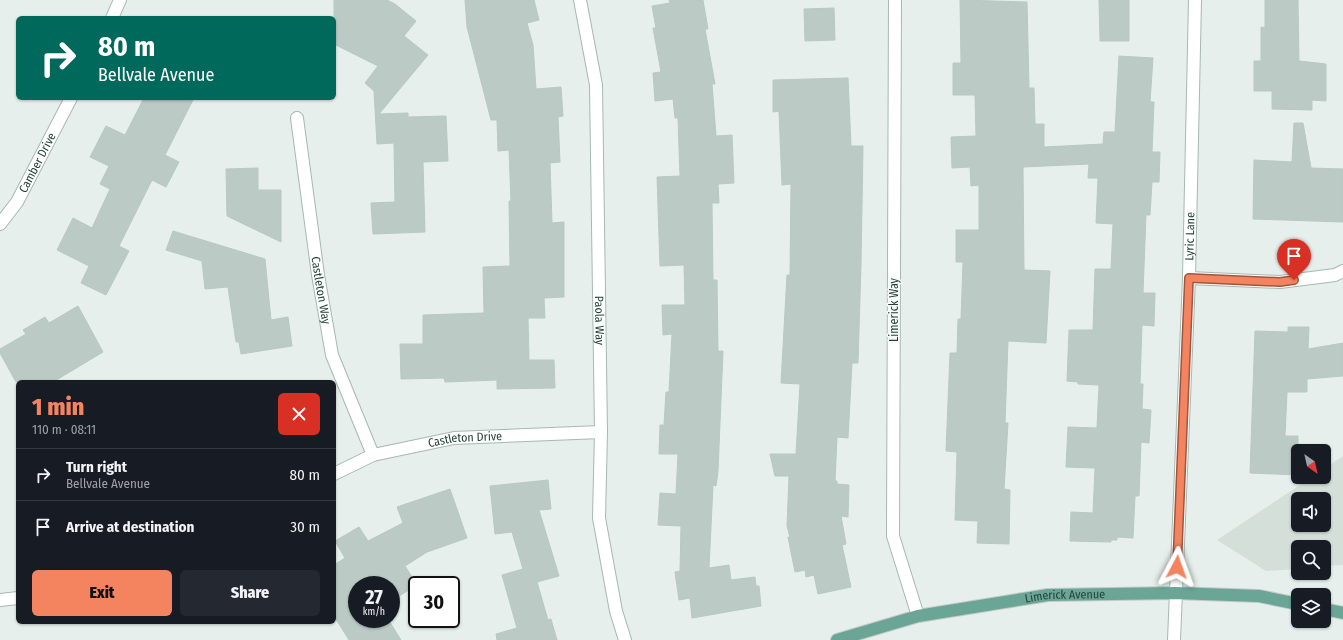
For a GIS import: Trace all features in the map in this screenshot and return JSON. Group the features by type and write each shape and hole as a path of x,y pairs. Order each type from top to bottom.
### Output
{"main road":[{"name":"Limerick Avenue","path":"837,640 918,616 1048,595 1175,593 1259,596 1291,603"},
{"path":"1331,610 1343,613"}],"street":[{"path":"113,16 120,0"},
{"name":"Paola Way","path":"580,0 596,85 601,432 599,518 616,611 625,640"},
{"name":"Limerick Way","path":"895,0 894,536 918,616"},
{"name":"Lyric Lane","path":"1174,640 1189,278 1195,0"},
{"name":"Camber Drive","path":"0,224 17,202 70,100"},
{"name":"Castleton Way","path":"297,118 318,275 332,355 373,455"},
{"path":"1189,278 1280,282 1335,275 1343,271"},
{"name":"Castleton Drive","path":"336,473 373,455 454,438 601,432"},
{"path":"0,600 16,598"}],"shaded area":[{"path":"1343,456 1343,565 1331,566 1331,540 1291,540 1291,569 1266,571 1217,540 1301,484 1331,484 1331,464"}],"building":[{"path":"334,0 387,0 395,4 416,21 404,36 428,55 379,114 408,113 408,117 446,116 448,161 423,162 425,232 373,234 371,203 395,202 394,143 377,144 374,91 365,83 378,66 336,45 336,16 334,16"},
{"path":"465,0 534,0 539,20 527,23 533,45 536,89 561,87 563,116 558,117 560,162 550,163 552,223 564,222 564,297 544,298 545,318 528,318 529,360 554,360 555,388 497,389 497,380 445,382 444,378 401,379 400,344 423,344 423,315 484,313 483,267 510,266 509,201 511,201 509,150 498,151 497,120 491,120 467,27"},
{"path":"669,0 703,0 708,29 705,29 715,84 712,84 716,136 732,135 734,183 718,184 719,203 712,203 713,280 717,280 718,351 723,351 718,471 716,486 713,485 709,568 729,565 731,580 755,577 756,586 759,586 761,606 692,618 690,598 679,600 675,572 680,571 681,526 658,525 660,493 676,494 678,454 659,454 660,425 664,425 666,392 669,392 672,334 663,335 662,305 685,305 684,265 660,266 657,177 680,176 678,118 675,118 673,99 655,101 653,73 661,72 653,28 656,28 652,6 670,3"},
{"path":"960,0 1027,2 1029,88 1034,88 1035,124 1044,124 1044,147 1103,144 1104,132 1115,132 1119,56 1153,58 1150,102 1154,102 1152,152 1160,152 1159,182 1152,182 1150,215 1146,215 1143,293 1155,293 1154,326 1142,325 1140,384 1143,384 1142,409 1151,410 1149,443 1141,442 1139,496 1135,496 1133,538 1117,537 1117,540 1111,540 1111,542 1070,541 1071,512 1093,513 1095,468 1066,467 1068,427 1097,428 1099,385 1078,384 1078,382 1067,381 1069,330 1093,330 1095,269 1111,269 1113,224 1096,223 1098,178 1088,178 1089,164 1023,167 1024,270 1050,271 1046,343 1008,341 1005,423 1008,423 1004,489 1010,490 1009,544 977,543 978,521 955,520 957,452 946,451 950,353 957,353 958,319 961,319 963,262 956,262 956,230 979,230 979,185 971,186 970,167 952,168 951,137 976,136 975,95 953,95 953,63 961,63"},
{"path":"1099,0 1129,0 1129,41 1100,41"},
{"path":"1265,0 1298,0 1299,61 1326,64 1326,101 1312,100 1312,110 1272,109 1272,91 1254,91 1254,61 1261,61 1261,27 1265,28"},
{"path":"834,8 835,40 805,41 804,9"},
{"path":"848,78 851,146 863,146 858,363 852,363 848,438 837,437 835,481 837,481 837,484 849,485 848,517 841,516 846,544 842,545 851,587 818,594 814,575 806,577 805,570 795,572 787,526 789,476 775,476 770,454 796,454 800,384 781,383 787,275 790,275 791,184 782,185 779,111 773,112 773,80"},
{"path":"143,100 193,100 165,155 179,162 166,187 152,180 119,246 129,251 106,295 81,283 89,266 57,250 73,218 92,228 110,189 100,184 109,166 90,157 106,126 125,135"},
{"path":"1294,123 1303,123 1311,168 1343,169 1343,222 1253,219 1254,160 1292,162"},
{"path":"258,168 258,190 281,190 281,242 227,216 226,169"},
{"path":"173,231 265,259 271,320 288,317 292,346 241,354 239,342 236,342 228,287 205,289 202,261 166,250"},
{"path":"78,306 103,352 56,380 16,380 16,382 0,353 0,349 26,334 23,330 45,317 49,323"},
{"path":"1288,327 1309,327 1308,349 1343,343 1343,376 1307,379 1307,392 1287,392 1285,436 1298,436 1298,444 1291,444 1291,475 1250,473 1255,331 1288,332"},
{"path":"548,480 551,509 539,510 559,576 537,582 548,620 551,619 557,640 497,640 496,634 517,628 502,575 523,569 512,532 495,534 490,486"},
{"path":"450,489 467,538 427,552 405,566 411,576 408,576 408,591 400,595 400,576 348,576 348,628 394,628 401,640 349,640 336,619 336,564 345,558 336,540 359,527 368,541 403,523 397,507"}],"route":[{"path":"1177,567 1189,278 1280,282 1294,280"}]}
